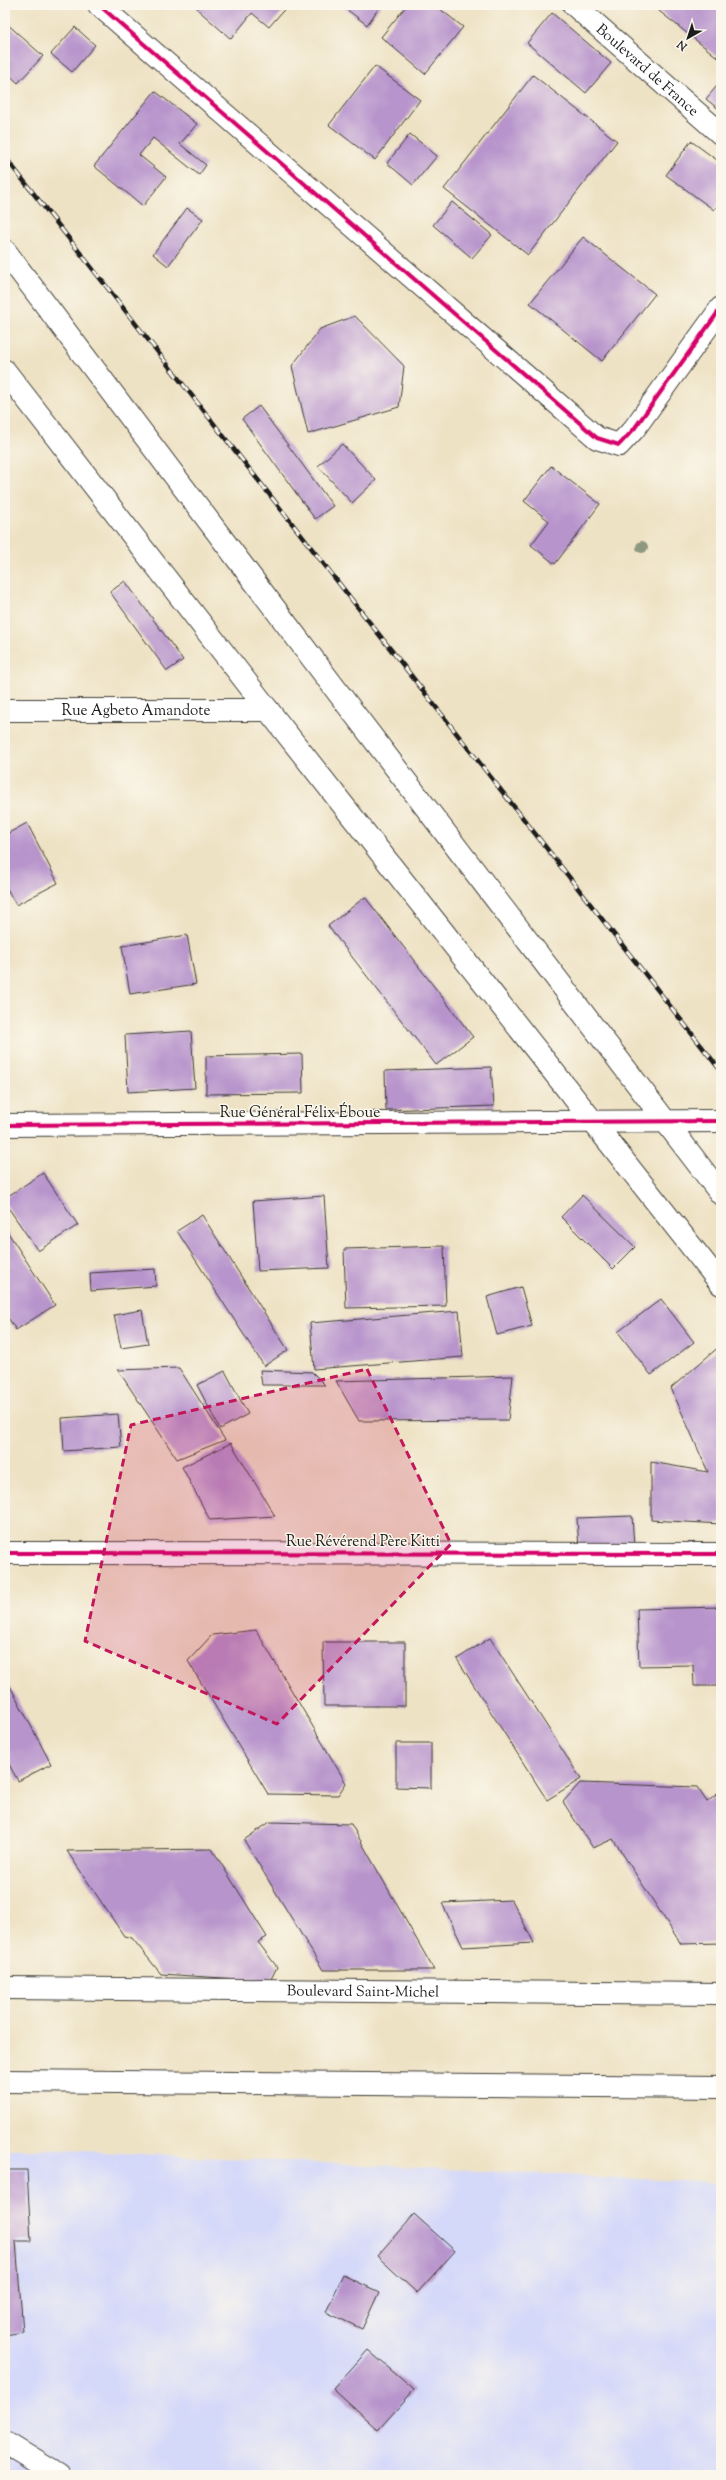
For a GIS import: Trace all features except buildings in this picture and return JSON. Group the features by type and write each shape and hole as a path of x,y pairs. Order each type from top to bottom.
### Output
{"main road":[{"path":"99,5 598,438 619,445 634,429 721,308"},
{"name":"Boulevard de France","path":"574,5 721,134"},
{"path":"9,262 721,1194"},
{"path":"5,371 268,710 721,1284"},
{"name":"Rue Agbeto Amandote","path":"5,710 268,710"},
{"name":"Rue Général Félix Éboue","path":"5,1125 595,1123 721,1121"},
{"name":"Rue Révérend Père Kitti","path":"5,1553 721,1554"},
{"name":"Boulevard Saint-Michel","path":"5,1988 721,1994"},
{"path":"5,2081 721,2087"}],"lane":[{"path":"5,2442 59,2475"}],"highlighted area":[{"path":"367,1369 451,1544 277,1724 85,1641 131,1425"}],"shaded area":[{"path":"5,2149 43,2149 721,2183 721,2475 5,2475"}],"railway":[{"path":"5,157 721,1071"}],"cycle path":[{"path":"99,5 597,438 619,445 634,429 721,308"},
{"path":"5,1125 721,1121"},
{"path":"5,1553 721,1554"}]}
